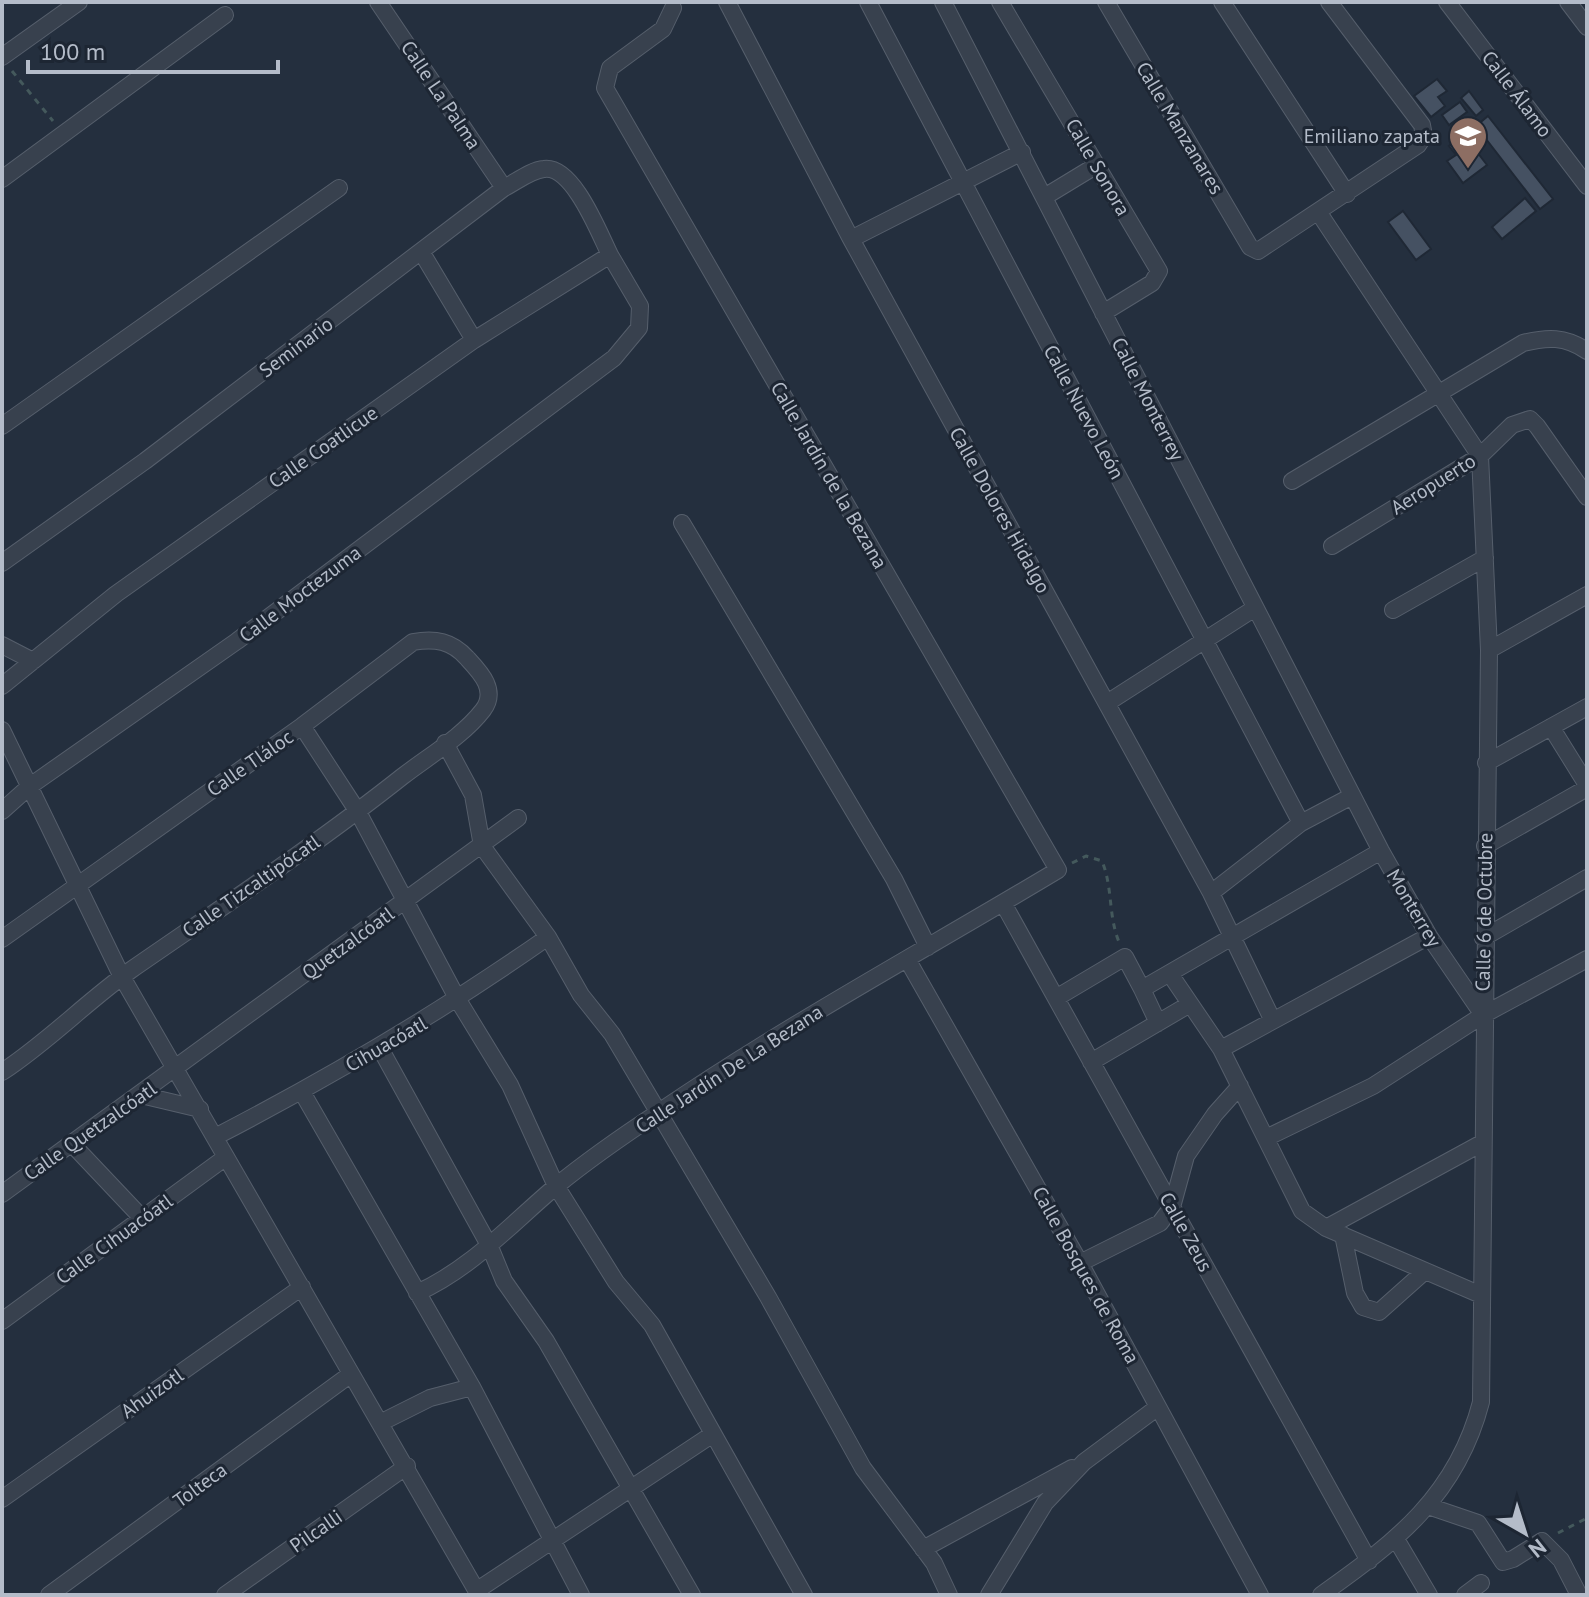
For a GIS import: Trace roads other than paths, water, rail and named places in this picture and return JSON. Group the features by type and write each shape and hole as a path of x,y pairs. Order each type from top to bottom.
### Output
{"street":[{"path":"5,62 79,2"},
{"name":"Calle La Palma","path":"378,2 504,188"},
{"name":"Calle Dolores Hidalgo","path":"727,2 851,239 1211,893 1272,1019"},
{"name":"Calle Nuevo León","path":"868,2 1301,823"},
{"name":"Calle Monterrey","path":"943,2 1046,196 1352,796"},
{"name":"Calle Sonora","path":"1000,2 1159,271 1152,283 1103,313"},
{"name":"Calle Manzanares","path":"1106,2 1250,247 1258,251 1319,213"},
{"path":"1222,2 1347,194"},
{"path":"1329,2 1422,125 1424,136 1418,145 1319,213 1480,456"},
{"name":"Calle Álamo","path":"1447,2 1587,186"},
{"path":"1568,2 1587,27"},
{"name":"Calle Jardín de la Bezana","path":"675,4 663,29 610,68 604,78 605,88 1058,870"},
{"path":"2,179 225,15"},
{"path":"851,239 1022,152"},
{"path":"1046,196 1097,165"},
{"name":"Seminario","path":"2,563 422,253 504,188 540,169 553,168 565,177 586,205 610,255"},
{"path":"2,426 339,188"},
{"path":"422,253 474,340"},
{"name":"Calle Coatlicue","path":"7,682 116,594 474,340 610,255"},
{"name":"Calle Moctezuma","path":"2,811 30,786 237,641 596,374 639,328 640,306 610,255"},
{"path":"1292,481 1437,391 1523,343 1548,336 1576,344 1587,351"},
{"name":"Aeropuerto","path":"1332,546 1480,456 1512,425 1530,419 1587,497"},
{"name":"Calle 6 de Octubre","path":"1321,1595 1396,1539 1428,1506 1471,1439 1481,1402 1483,938 1489,650 1480,456"},
{"path":"682,523 894,879 928,947"},
{"path":"1393,610 1485,558"},
{"path":"1489,650 1587,595"},
{"path":"1107,703 1255,608"},
{"name":"Calle Tláloc","path":"2,939 302,726 413,642 432,638 458,647 486,679 489,691"},
{"path":"2,646 33,661"},
{"path":"2,646 7,682"},
{"name":"Calle Tizcaltipócatl","path":"2,1072 39,1047 122,977 358,812 484,708 489,691"},
{"path":"1486,763 1587,707"},
{"path":"302,726 358,812 458,1000 510,1085 556,1186 616,1282 652,1325 804,1595"},
{"path":"1485,846 1587,786 1551,727"},
{"path":"2,730 122,977 178,1069 478,1593 713,1434"},
{"path":"445,743 473,795 482,846 548,937 581,995 612,1034 768,1297 863,1468 923,1549 949,1595"},
{"path":"1211,893 1301,823 1352,796"},
{"name":"Monterrey","path":"1352,796 1429,936 1483,1015"},
{"name":"Quetzalcóatl","path":"178,1069 518,818"},
{"path":"1142,989 1230,935 1381,851"},
{"name":"Calle Jardín De La Bezana","path":"417,1293 439,1283 490,1247 556,1186 658,1112 1058,870"},
{"path":"1483,938 1587,878"},
{"name":"Calle Zeus","path":"1003,903 1369,1561"},
{"path":"1221,1049 1429,936"},
{"name":"Cihuacóatl","path":"215,1137 380,1048 458,1000 548,937"},
{"path":"1056,998 1125,957 1158,1023"},
{"name":"Calle Bosques de Roma","path":"907,959 1080,1263 1260,1595"},
{"path":"1266,1138 1373,1086 1483,1015 1587,959"},
{"path":"1170,974 1221,1049 1302,1211 1326,1228 1481,1295"},
{"path":"1091,1062 1190,1004"},
{"path":"380,1048 490,1247 504,1281 546,1341 692,1595"},
{"name":"Calle Quetzalcóatl","path":"2,1194 178,1069"},
{"path":"1080,1263 1160,1223 1172,1207 1186,1156 1215,1114 1240,1086"},
{"path":"302,1092 472,1387 581,1595"},
{"path":"141,1095 200,1109"},
{"path":"1326,1228 1482,1143"},
{"path":"72,1144 142,1218"},
{"name":"Calle Cihuacóatl","path":"2,1321 226,1157"},
{"path":"1343,1235 1355,1293 1363,1307 1379,1312 1425,1271"},
{"name":"Ahuizotl","path":"2,1499 302,1287"},
{"name":"Tolteca","path":"49,1595 351,1374"},
{"path":"382,1422 430,1398 472,1387"},
{"path":"989,1595 1045,1503 1084,1462 1158,1407"},
{"path":"923,1549 1084,1462"},
{"name":"Pilcalli","path":"225,1595 407,1466"},
{"path":"1036,1486 1045,1503"},
{"path":"1428,1506 1478,1523 1503,1562 1542,1541 1561,1560 1579,1595"},
{"path":"1396,1539 1429,1595"},
{"path":"1465,1595 1481,1583"}],"place":[{"name":"Emiliano zapata","path":"1468,170"}]}
